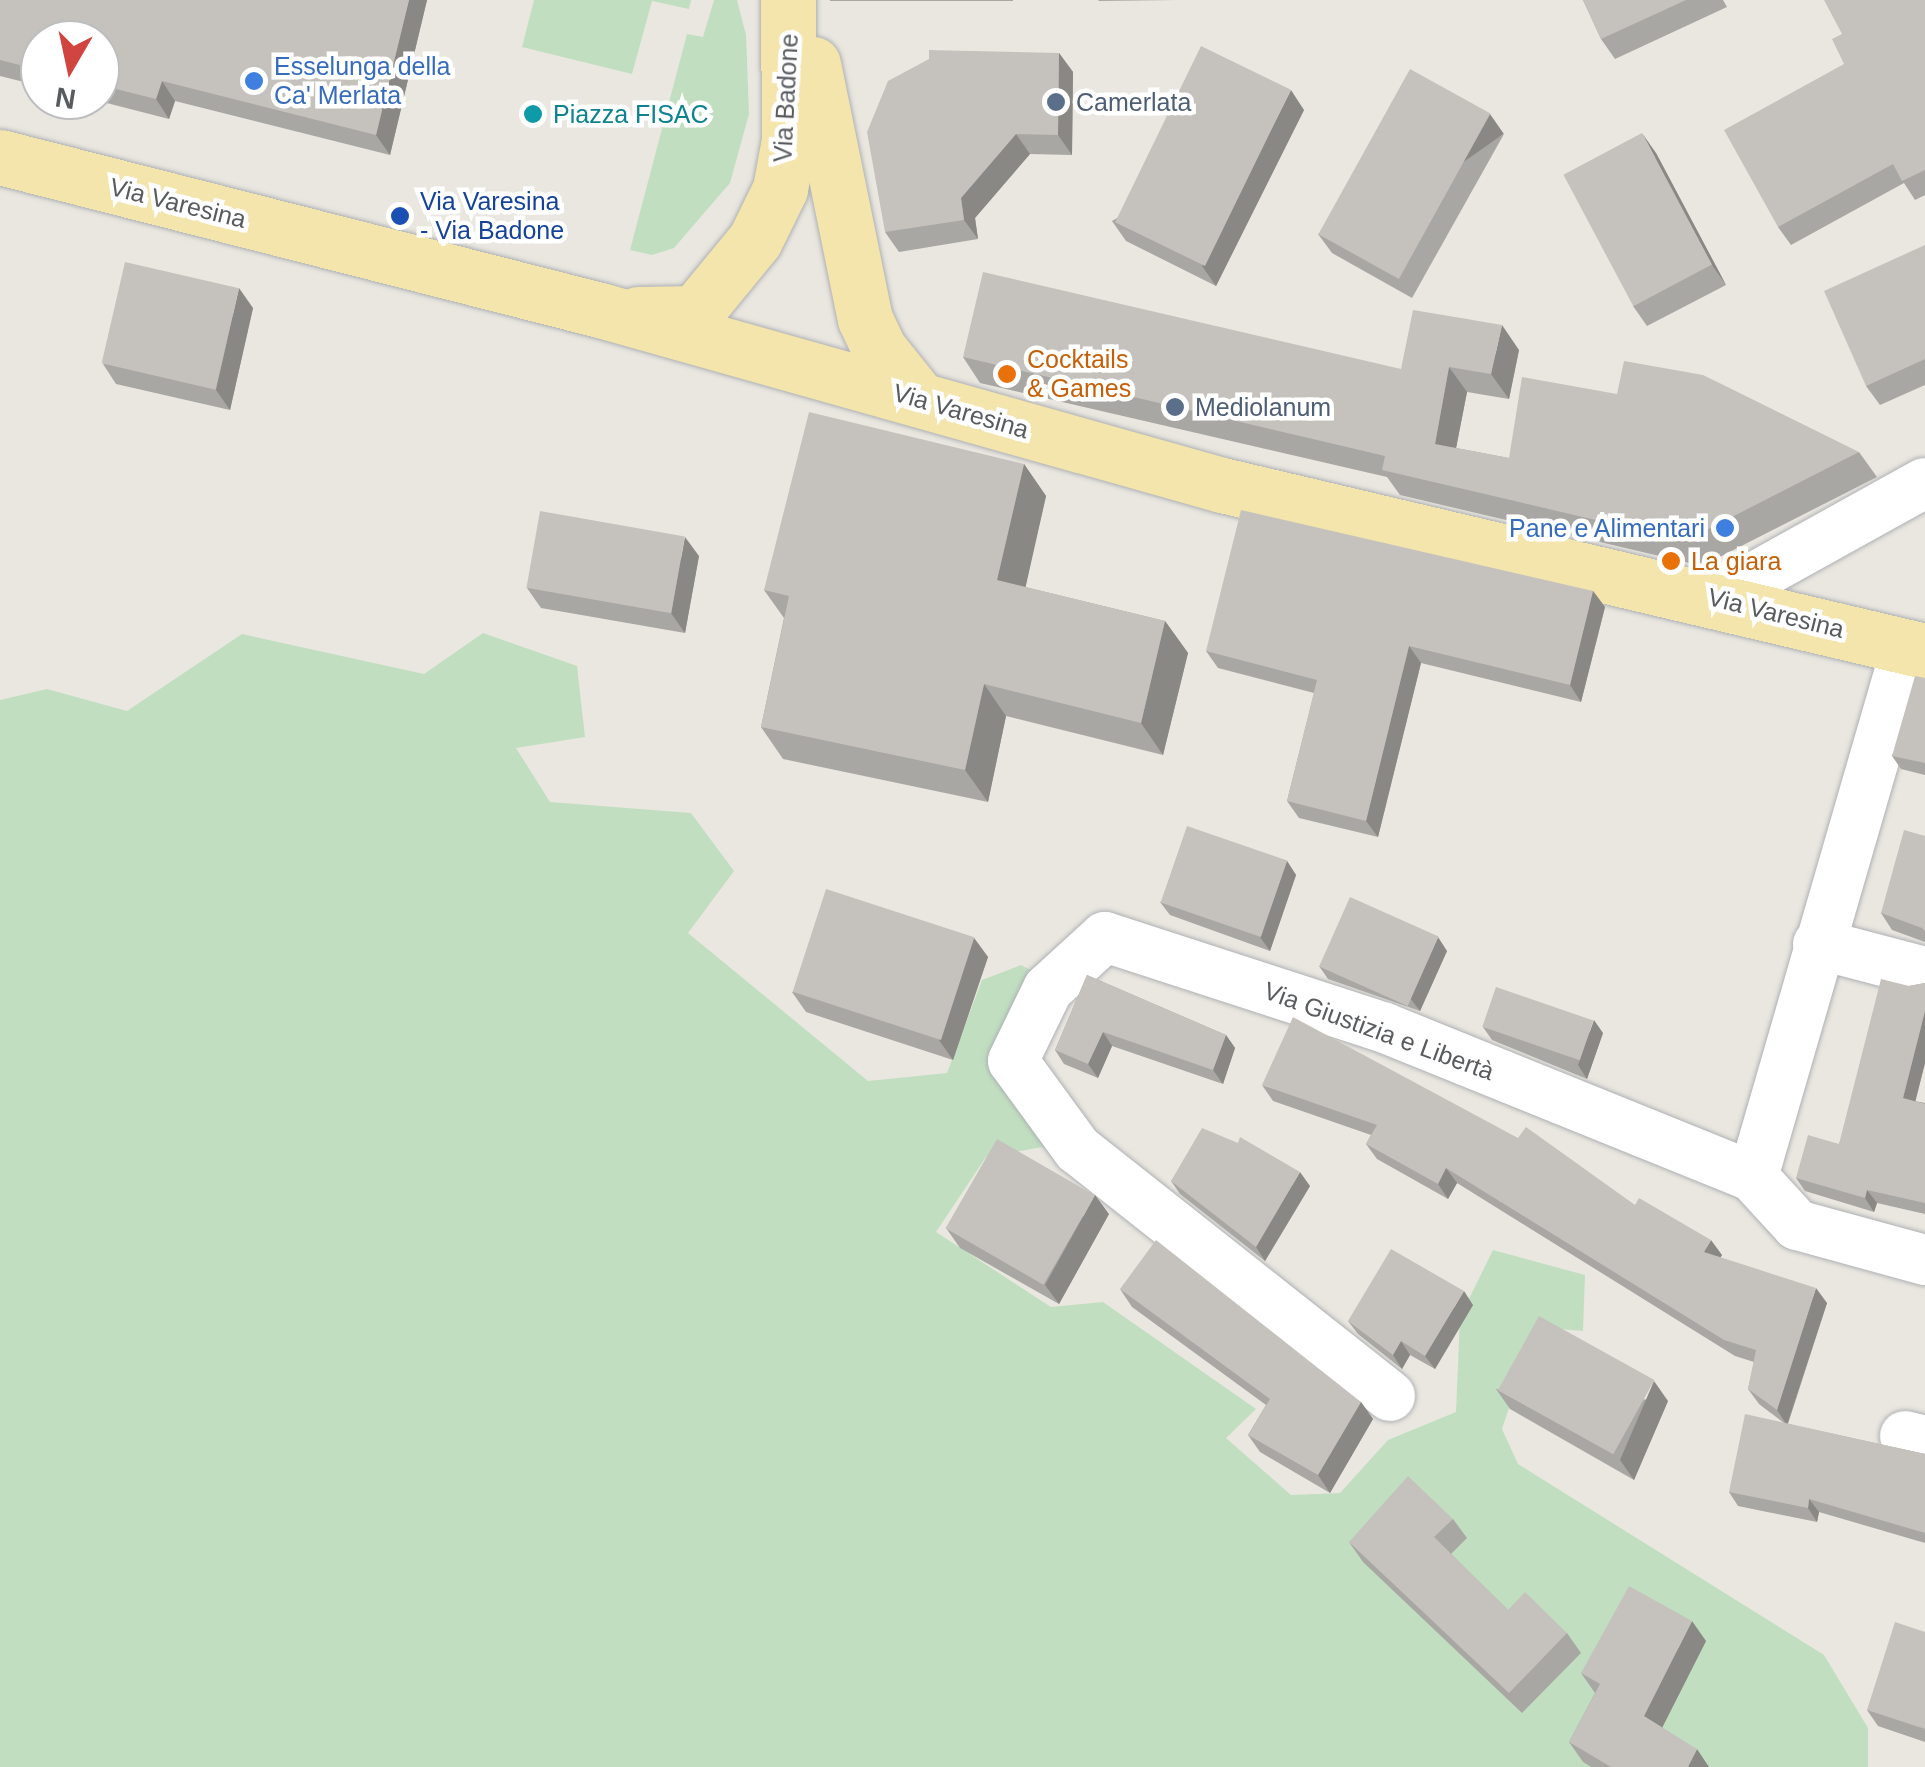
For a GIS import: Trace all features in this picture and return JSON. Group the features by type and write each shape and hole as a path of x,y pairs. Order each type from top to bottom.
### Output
{"main road":[{"name":"Via Badone","path":"600,310 695,312 755,240 780,189 789,140 790,0"},
{"name":"Via Badone","path":"790,0 813,62 865,319 879,349 920,398"},
{"name":"Via Varesina","path":"0,158 600,310 1222,485 1719,598 1916,648"}],"street":[{"path":"1719,598 1925,483"},
{"path":"1916,648 1818,944 1753,1177 1796,1224 1925,1260"},
{"name":"Via Giustizia e Libertà","path":"1390,1396 1078,1150 1013,1061 1048,990 1106,937 1384,1028 1753,1177"},
{"path":"1818,944 1925,972"}],"green space":[{"path":"534,0 691,0 689,9 652,1 632,74 522,47"},
{"path":"714,0 737,0 746,35 749,114 730,183 674,248 652,255 630,250 687,34 703,37"},
{"path":"483,633 577,666 585,737 516,748 550,802 691,813 734,871 688,933 868,1081 947,1073 982,980 1021,965 1049,980 1026,1061 1048,1146 986,1157 936,1232 1051,1307 1103,1302 1256,1409 1226,1438 1291,1495 1340,1493 1388,1440 1456,1412 1460,1317 1493,1250 1585,1275 1583,1331 1536,1327 1502,1429 1518,1464 1824,1655 1868,1728 1868,1767 0,1767 0,700 47,689 127,711 242,634 424,674"}],"building":[{"name":"Esselunga della Ca' Merlata","path":"0,0 409,0 376,135 162,81 156,99 120,90 120,20 20,20 20,65 0,60"},
{"path":"1583,0 1686,0 1601,39"},
{"path":"1824,0 1925,0 1925,170 1902,181 1893,164 1778,227 1724,130 1844,64 1832,39 1842,34"},
{"path":"1201,46 1291,90 1205,266 1115,222"},
{"path":"929,50 1059,53 1058,135 1016,134 961,198 964,220 885,232 867,132 888,81 929,59"},
{"path":"1410,69 1490,114 1399,279 1318,234"},
{"path":"1642,133 1712,265 1633,306 1563,175"},
{"path":"1925,245 1925,359 1866,386 1824,291"},
{"path":"125,262 239,288 216,390 102,363"},
{"path":"983,272 1401,369 1413,310 1502,325 1491,374 1449,367 1435,444 1509,458 1522,377 1617,394 1624,361 1703,375 1859,452 1685,541 1382,470 1385,456 963,357"},
{"path":"809,412 1024,464 997,580 1165,621 1141,723 984,684 965,770 761,727 789,596 764,590"},
{"path":"1241,510 1593,591 1570,685 1409,646 1366,821 1287,801 1317,680 1206,651"},
{"path":"540,511 685,537 671,613 526,588"},
{"path":"1915,676 1925,678 1925,763 1892,756"},
{"path":"1187,826 1287,861 1261,937 1161,903"},
{"path":"1904,830 1925,836 1925,931 1881,913"},
{"path":"826,889 974,937 941,1040 793,992"},
{"path":"1350,897 1439,936 1408,1006 1319,966"},
{"path":"1087,975 1226,1035 1213,1070 1103,1032 1088,1064 1055,1050"},
{"path":"1881,979 1909,986 1925,983 1925,1011 1903,1098 1925,1104 1925,1203 1867,1190 1865,1198 1796,1178 1808,1135 1839,1144"},
{"path":"1496,987 1593,1021 1580,1060 1482,1027"},
{"path":"1293,1017 1518,1138 1526,1127 1635,1205 1639,1198 1711,1240 1704,1252 1816,1288 1777,1410 1748,1389 1756,1350 1724,1340 1446,1168 1438,1184 1366,1144 1377,1125 1262,1085"},
{"path":"1202,1128 1238,1143 1240,1137 1300,1172 1256,1247 1171,1181"},
{"path":"997,1139 1095,1196 1043,1285 946,1228"},
{"path":"1156,1240 1361,1402 1318,1475 1248,1435 1270,1399 1120,1289"},
{"path":"1391,1249 1464,1291 1425,1356 1401,1341 1393,1355 1348,1321"},
{"path":"1539,1316 1654,1380 1613,1454 1498,1390"},
{"path":"1745,1414 1925,1454 1925,1533 1809,1499 1808,1508 1729,1492"},
{"path":"1408,1476 1453,1519 1434,1537 1508,1610 1525,1592 1567,1633 1509,1693 1349,1542"},
{"path":"1629,1586 1692,1621 1644,1716 1697,1749 1688,1767 1611,1767 1569,1742 1600,1684 1581,1673"},
{"path":"1895,1622 1925,1632 1925,1729 1867,1710"}],"place":[{"name":"Esselunga della Ca' Merlata","path":"254,81"},
{"name":"Camerlata","path":"1056,102"},
{"name":"Piazza FISAC","path":"533,114"},
{"name":"Via Varesina - Via Badone","path":"400,216"},
{"name":"Cocktails & Games","path":"1007,374"},
{"name":"Mediolanum","path":"1175,407"},
{"name":"Pane e Alimentari","path":"1725,528"},
{"name":"La giara","path":"1671,561"}]}
